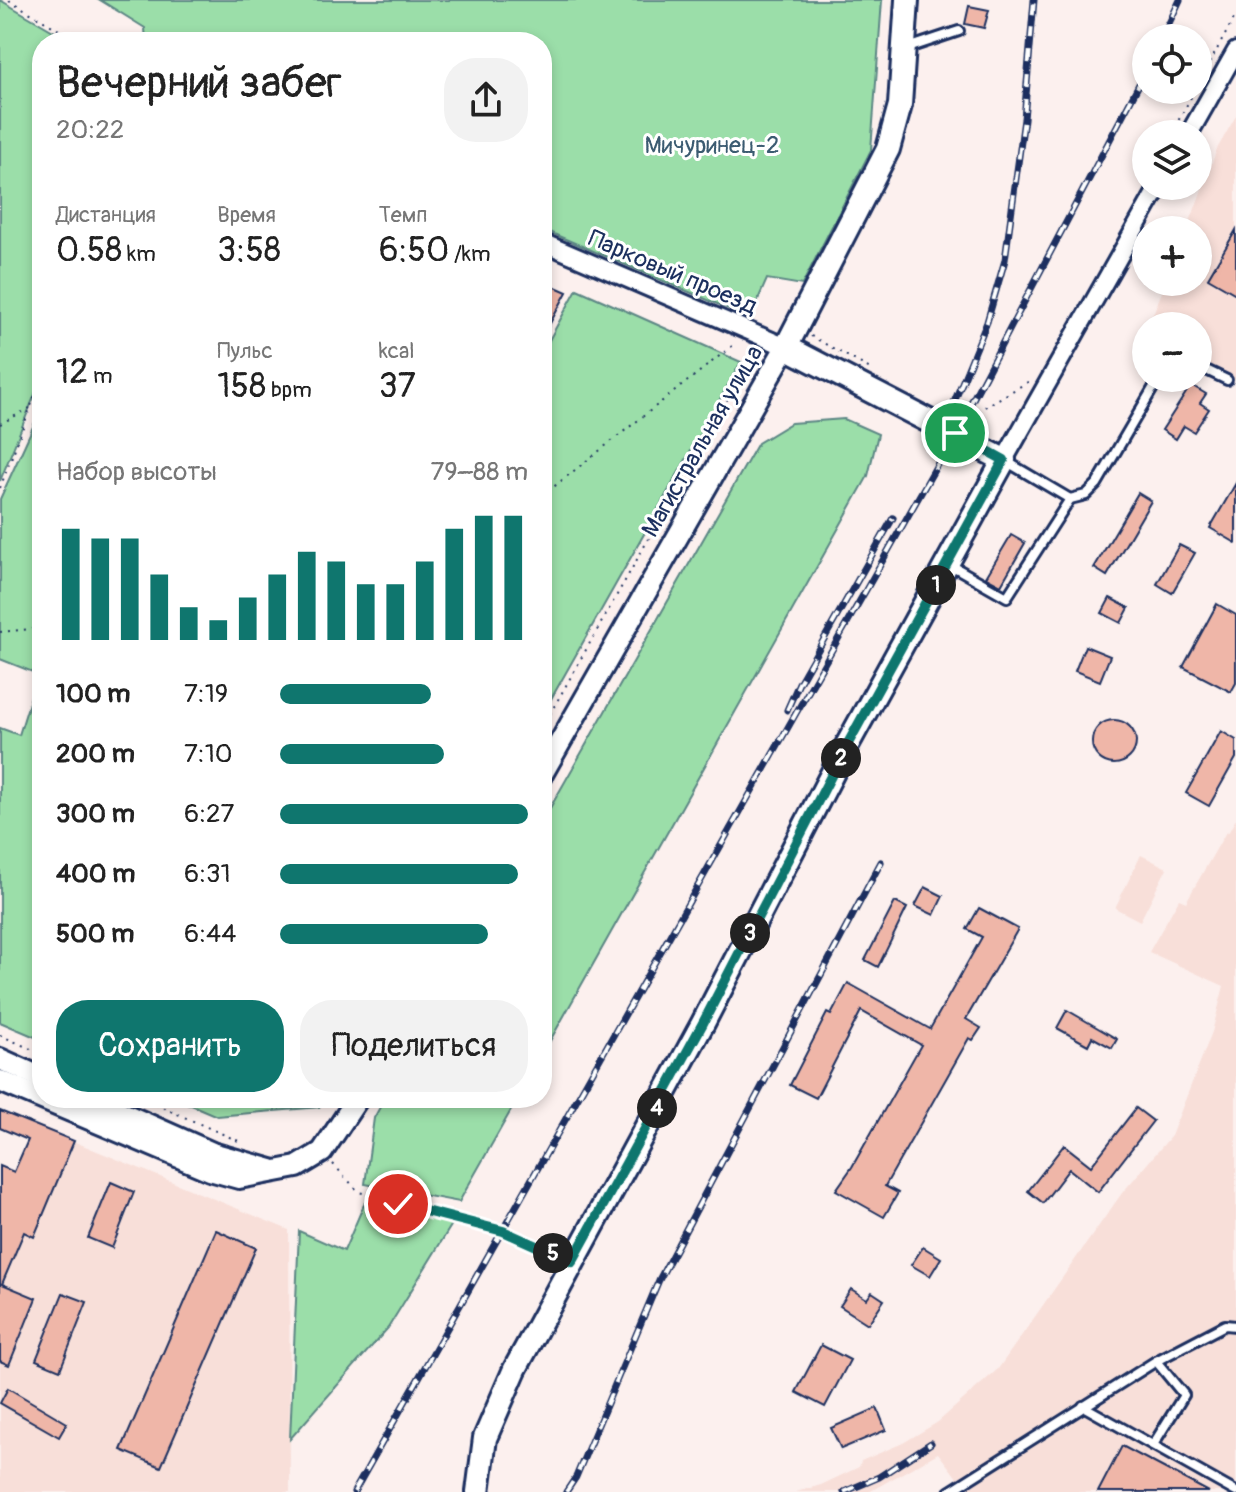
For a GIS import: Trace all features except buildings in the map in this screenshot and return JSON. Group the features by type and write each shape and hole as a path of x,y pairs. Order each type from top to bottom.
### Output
{"main road":[{"path":"776,340 888,149 900,105 907,0"},
{"name":"Магистральная улица","path":"776,340 1004,460"},
{"path":"478,1492 485,1438 515,1369 703,1023 846,747 1004,460"}],"street":[{"path":"1197,120 1236,51"},
{"path":"1004,460 1151,200"},
{"name":"Парковый проезд","path":"552,246 776,340"},
{"name":"Магистральная улица","path":"552,755 776,340"},
{"path":"0,1059 32,1073"},
{"path":"0,1081 32,1095"},
{"path":"64,1108 210,1170 239,1178 297,1167 322,1152 351,1108"},
{"path":"111,1108 212,1153 276,1171"}],"lane":[{"path":"904,49 959,31"},
{"path":"1212,373 1227,380"},
{"path":"948,564 1007,597 1070,499 1086,495 1097,484 1151,392"},
{"path":"1004,460 1070,499"},
{"path":"949,1492 1156,1361 1225,1325 1236,1326"},
{"path":"1153,1445 1184,1395 1156,1361"},
{"path":"1083,1406 1236,1492"}],"path":[{"path":"9,0 62,32"},
{"path":"1212,59 1236,15"},
{"path":"552,488 739,340"},
{"path":"748,344 776,340 874,371"},
{"path":"552,711 776,340"},
{"path":"961,421 1031,381"},
{"path":"0,488 32,403"},
{"path":"0,424 30,408"},
{"path":"0,632 32,629"},
{"path":"0,1035 32,1049"},
{"path":"164,1108 249,1146"},
{"path":"322,1152 359,1192 503,1231 572,1262"}],"shaded area":[{"path":"1236,116 1236,380 1212,367 1212,312 1154,312 1160,296 1212,296 1212,216 1192,216 1198,200 1212,200 1212,162"},
{"path":"1236,819 1236,1492 968,1492 938,1453 869,1492 796,1492 821,1485 859,1467 861,1461 903,1443 938,1422 998,1369 1122,1193 1171,1136 1212,1032 1224,986 1149,952 1179,899 1186,902"},
{"path":"1141,855 1167,868 1140,921 1115,908"},
{"path":"63,1137 289,1230 290,1492 0,1492 0,1253"}],"green space":[{"path":"0,0 55,32 32,32 32,402 0,481"},
{"name":"Мичуринец-2","path":"100,0 882,0 871,150 802,285 767,279 750,318 552,233 552,32 145,32 145,28"},
{"path":"577,289 741,362 552,697 552,335"},
{"path":"844,419 878,434 868,476 552,1037 552,804 758,443 791,423"},
{"path":"32,429 32,672 0,659 0,499"},
{"path":"32,693 32,1036 0,1022 0,728 19,735"},
{"path":"198,1108 309,1108 217,1116"},
{"path":"380,1108 512,1108 459,1202 365,1184 374,1118"},
{"path":"365,1202 457,1216 388,1328 290,1439 299,1231 344,1251"}],"railway":[{"path":"941,434 987,322 1005,260 1024,119 1034,0"},
{"path":"1169,24 1180,0"},
{"path":"354,1492 955,433 1132,98"},
{"path":"787,710 799,683 893,518"},
{"path":"566,1492 576,1477 659,1280 881,862"},
{"path":"844,1492 879,1477 931,1443"}],"route":[{"path":"398,1204 503,1231 572,1262 703,1023 846,747 1004,460 955,433"}]}
